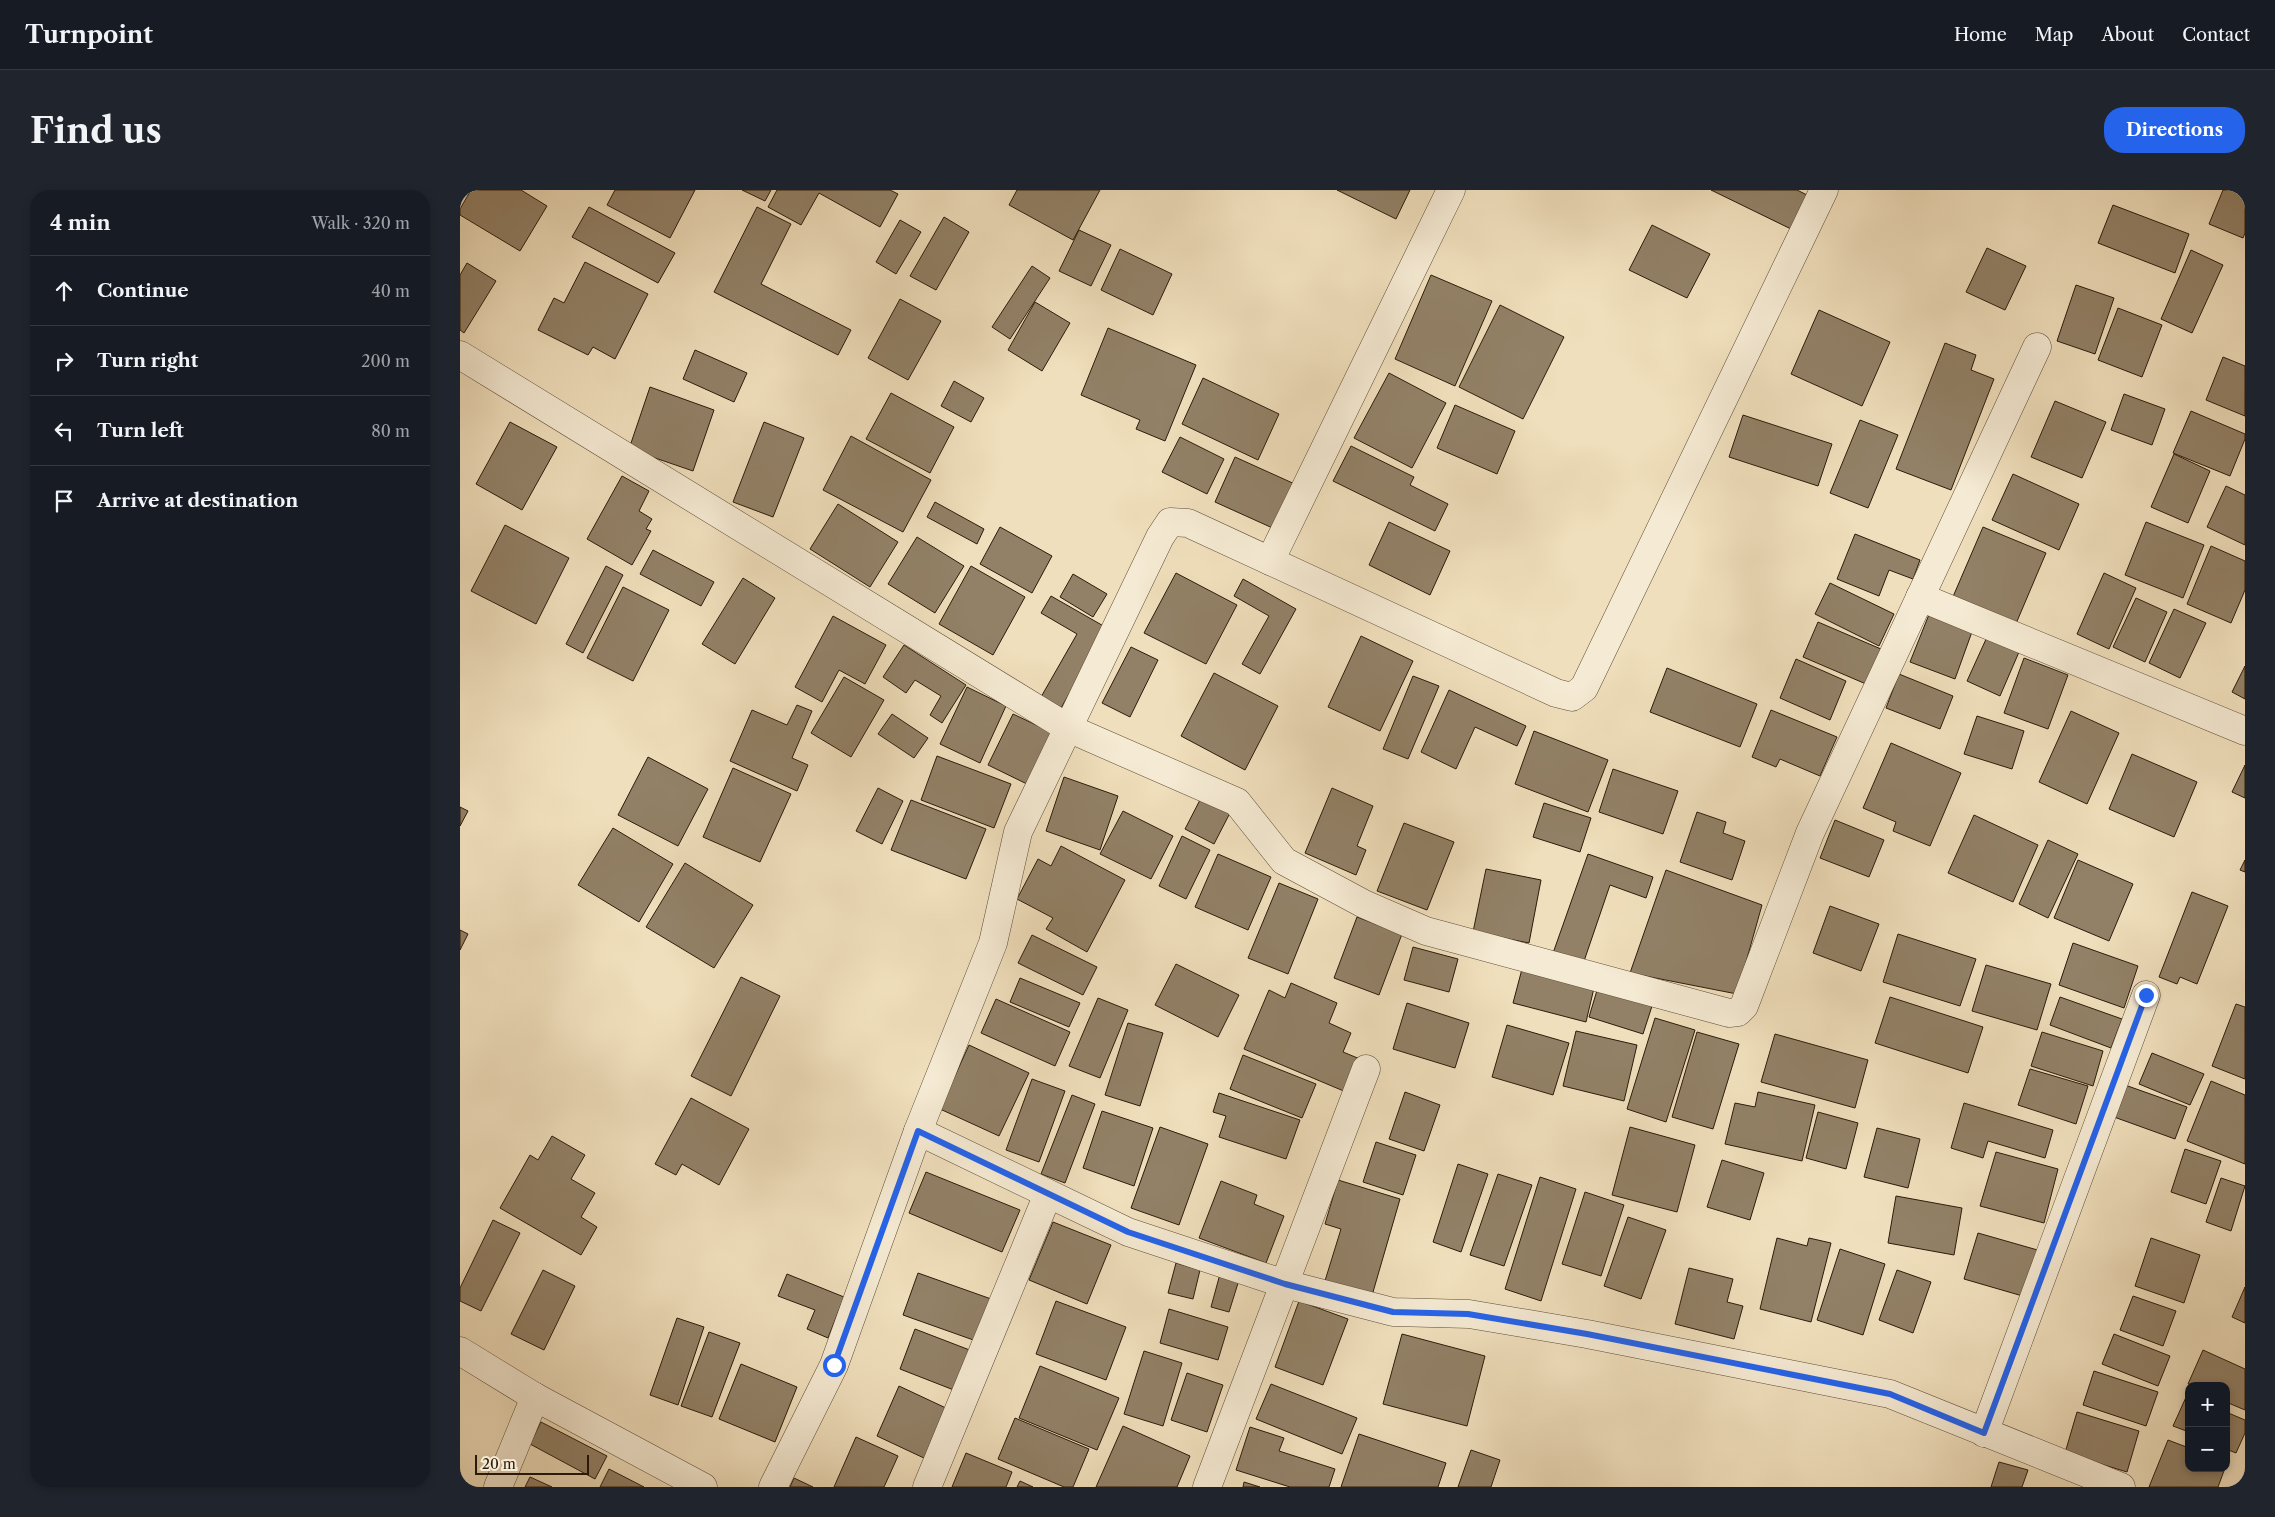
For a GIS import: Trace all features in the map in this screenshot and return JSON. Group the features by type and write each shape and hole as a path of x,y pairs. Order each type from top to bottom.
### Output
{"street":[{"path":"1270,561 1451,190"},
{"path":"773,1487 834,1365 918,1131 993,943 1018,832 1160,537 1170,522 1188,523 1556,693 1572,697 1584,688 1824,190"},
{"path":"460,355 1068,728 1237,802 1284,861 1364,904 1426,931 1729,1013 1738,1012 1744,1006 1810,833 2036,348"},
{"path":"1920,597 2245,731"},
{"path":"1984,1433 2146,995"},
{"path":"1207,1487 1366,1069"},
{"path":"918,1131 1128,1232 1285,1284 1393,1312 1468,1314 1505,1320 1587,1334 1890,1394 2121,1487"},
{"path":"927,1487 1048,1194"},
{"path":"460,1351 535,1397 703,1487"},
{"path":"498,1487 535,1397"}],"building":[{"path":"471,190 521,190 547,206 520,251 460,215 460,209"},
{"path":"615,190 695,190 670,238 607,205"},
{"path":"742,190 771,190 765,201"},
{"path":"777,190 890,190 898,194 880,227 819,193 801,225 768,207"},
{"path":"1017,190 1100,190 1073,240 1009,205"},
{"path":"1337,190 1410,190 1396,219"},
{"path":"1711,190 1797,190 1807,195 1791,229"},
{"path":"2223,190 2245,190 2245,233 2243,238 2209,224"},
{"path":"2113,205 2189,234 2175,273 2098,243"},
{"path":"589,207 675,253 658,283 572,237"},
{"path":"757,207 791,224 761,284 851,330 838,355 714,292"},
{"path":"944,217 969,232 936,290 910,276"},
{"path":"900,220 921,232 896,274 876,262"},
{"path":"1652,225 1710,254 1687,298 1629,270"},
{"path":"1079,230 1111,245 1091,286 1059,271"},
{"path":"1987,248 2026,266 2005,310 1966,292"},
{"path":"1120,249 1172,274 1153,315 1101,290"},
{"path":"2191,250 2223,265 2192,333 2161,319"},
{"path":"585,262 648,294 615,359 593,347 588,355 538,330 554,298 564,303"},
{"path":"467,263 496,281 464,333 460,330 460,275"},
{"path":"1032,266 1050,278 1010,339 992,327"},
{"path":"1431,275 1492,301 1455,386 1395,359"},
{"path":"2076,285 2114,298 2095,354 2057,341"},
{"path":"900,299 941,321 908,380 868,358"},
{"path":"1035,302 1070,323 1042,371 1008,350"},
{"path":"1500,305 1564,337 1523,419 1459,387"},
{"path":"2118,308 2162,325 2142,377 2098,360"},
{"path":"1819,310 1890,342 1862,406 1791,374"},
{"path":"1108,328 1196,365 1165,441 1136,429 1140,420 1081,395"},
{"path":"1945,343 1976,355 1971,370 1994,379 1951,490 1896,469"},
{"path":"695,350 747,373 734,402 683,379"},
{"path":"2223,357 2245,366 2245,416 2206,400"},
{"path":"1389,373 1446,403 1412,468 1354,438"},
{"path":"1203,378 1279,414 1258,460 1182,424"},
{"path":"954,381 984,398 971,422 941,406"},
{"path":"650,387 714,410 693,471 629,449"},
{"path":"891,393 954,427 930,473 866,439"},
{"path":"2124,394 2165,409 2152,445 2111,430"},
{"path":"2055,401 2106,422 2082,478 2031,457"},
{"path":"1455,405 1515,431 1497,474 1437,448"},
{"path":"2191,411 2245,434 2245,439 2230,476 2173,453"},
{"path":"1743,415 1832,444 1818,486 1729,457"},
{"path":"1860,420 1898,435 1868,508 1830,493"},
{"path":"510,422 557,447 522,510 476,484"},
{"path":"764,422 804,438 773,517 733,502"},
{"path":"851,436 931,480 903,532 823,490"},
{"path":"1180,437 1224,459 1207,494 1162,472"},
{"path":"1351,446 1414,477 1410,485 1448,504 1435,531 1333,481"},
{"path":"2174,454 2210,471 2188,523 2151,507"},
{"path":"1235,457 1297,485 1277,530 1215,502"},
{"path":"2013,474 2079,504 2059,550 1992,520"},
{"path":"622,476 649,491 639,511 652,519 646,529 651,531 632,565 587,539"},
{"path":"2226,486 2245,495 2245,545 2207,527"},
{"path":"935,502 984,529 977,544 927,517"},
{"path":"838,504 898,542 870,587 810,549"},
{"path":"1389,522 1450,551 1430,595 1369,565"},
{"path":"2146,522 2204,545 2183,598 2125,575"},
{"path":"505,525 569,558 536,624 471,591"},
{"path":"1000,527 1052,556 1032,593 980,564"},
{"path":"1983,527 2046,553 2015,626 1952,599"},
{"path":"1855,534 1920,560 1913,579 1889,570 1879,596 1837,579"},
{"path":"917,537 964,566 935,613 888,584"},
{"path":"2211,546 2245,561 2245,590 2231,623 2187,604"},
{"path":"653,550 714,582 701,606 640,574"},
{"path":"606,566 623,575 583,653 566,644"},
{"path":"971,566 1025,597 993,655 939,624"},
{"path":"1176,573 1237,605 1206,664 1144,633"},
{"path":"2104,573 2136,588 2109,649 2077,634"},
{"path":"1073,574 1107,594 1093,617 1060,597"},
{"path":"743,578 775,598 735,664 702,644"},
{"path":"1243,579 1296,609 1260,674 1242,664 1269,616 1234,596"},
{"path":"1830,583 1894,614 1879,646 1815,614"},
{"path":"623,587 669,610 633,681 587,658"},
{"path":"1051,596 1107,628 1061,708 1041,697 1077,634 1041,613"},
{"path":"2136,598 2167,612 2145,662 2113,647"},
{"path":"2174,609 2206,623 2180,678 2149,663"},
{"path":"1930,612 1973,629 1955,679 1910,662"},
{"path":"833,616 886,645 865,684 839,670 822,702 795,687"},
{"path":"1818,622 1881,649 1866,684 1803,657"},
{"path":"1361,636 1413,661 1380,731 1328,707"},
{"path":"1987,637 2019,652 2000,696 1967,681"},
{"path":"904,645 966,685 942,723 930,715 941,696 915,680 906,693 883,677"},
{"path":"1131,647 1158,660 1130,717 1102,703"},
{"path":"2024,658 2068,675 2048,729 2004,713"},
{"path":"1796,659 1846,681 1830,720 1780,698"},
{"path":"2245,666 2245,699 2232,692"},
{"path":"1667,668 1757,704 1740,747 1650,712"},
{"path":"1214,673 1278,706 1245,770 1181,736"},
{"path":"1899,674 1953,696 1940,729 1886,708"},
{"path":"1413,676 1439,686 1408,759 1383,749"},
{"path":"844,677 884,700 851,757 811,733"},
{"path":"967,687 1006,706 980,763 940,744"},
{"path":"1449,690 1526,726 1517,746 1475,727 1456,769 1421,752"},
{"path":"797,705 812,711 792,758 808,765 797,791 730,761 752,710 787,725"},
{"path":"1771,710 1837,737 1820,776 1780,759 1776,767 1752,757"},
{"path":"2071,711 2119,733 2087,804 2039,782"},
{"path":"892,714 928,738 914,758 878,734"},
{"path":"1013,714 1055,734 1029,785 988,765"},
{"path":"1977,716 2024,731 2012,769 1964,754"},
{"path":"1534,731 1608,760 1588,812 1515,784"},
{"path":"1891,743 1961,773 1930,846 1893,831 1896,822 1863,808"},
{"path":"2132,754 2197,782 2174,837 2109,809"},
{"path":"937,756 1011,784 994,828 921,800"},
{"path":"648,757 708,789 678,846 618,815"},
{"path":"2245,765 2245,798 2232,792"},
{"path":"733,768 791,794 760,862 703,837"},
{"path":"1613,769 1678,791 1663,834 1599,812"},
{"path":"1064,777 1118,796 1100,850 1046,831"},
{"path":"878,788 903,801 882,844 856,831"},
{"path":"1332,788 1373,806 1357,846 1366,850 1356,875 1305,853"},
{"path":"1201,798 1230,813 1214,844 1185,829"},
{"path":"911,800 986,829 966,879 891,850"},
{"path":"1544,803 1591,818 1580,852 1533,837"},
{"path":"460,807 468,811 460,826"},
{"path":"1123,811 1173,836 1151,879 1100,854"},
{"path":"1697,812 1726,822 1723,833 1745,841 1732,880 1680,862"},
{"path":"1974,815 2038,845 2013,902 1948,873"},
{"path":"1835,820 1884,840 1869,877 1820,858"},
{"path":"1404,823 1454,842 1427,910 1377,891"},
{"path":"613,828 673,864 639,922 578,885"},
{"path":"1182,836 1210,850 1186,899 1159,886"},
{"path":"2048,840 2078,854 2048,918 2019,904"},
{"path":"1061,846 1125,880 1087,952 1046,929 1053,918 1017,899 1038,859 1051,866"},
{"path":"1218,854 1271,877 1248,930 1195,907"},
{"path":"1588,854 1653,877 1646,898 1610,885 1582,967 1552,956"},
{"path":"2078,860 2133,884 2109,941 2054,918"},
{"path":"2245,860 2245,872 2240,870"},
{"path":"685,863 753,905 714,968 646,927"},
{"path":"1486,869 1541,880 1529,943 1473,932"},
{"path":"1666,870 1762,905 1737,994 1630,973"},
{"path":"1279,883 1318,899 1288,974 1248,958"},
{"path":"2192,892 2228,906 2197,984 2180,977 2177,984 2159,977"},
{"path":"1830,906 1879,924 1861,971 1813,953"},
{"path":"1357,917 1402,934 1379,995 1334,978"},
{"path":"460,930 468,934 460,950"},
{"path":"1898,934 1976,959 1960,1006 1883,982"},
{"path":"1032,935 1097,967 1083,995 1018,963"},
{"path":"2073,943 2138,966 2124,1008 2059,985"},
{"path":"1413,947 1458,959 1449,992 1404,980"},
{"path":"1176,964 1239,995 1218,1037 1155,1005"},
{"path":"1986,965 2051,984 2037,1030 1972,1011"},
{"path":"1522,969 1594,988 1586,1022 1513,1003"},
{"path":"741,977 780,996 731,1096 691,1076"},
{"path":"1020,978 1080,1003 1069,1027 1010,1002"},
{"path":"1291,983 1337,1003 1329,1023 1351,1033 1343,1052 1360,1059 1346,1092 1244,1049 1269,990 1285,998"},
{"path":"1598,987 1653,1003 1643,1034 1589,1017"},
{"path":"1890,997 1983,1027 1968,1073 1875,1043"},
{"path":"2060,997 2122,1019 2111,1048 2050,1025"},
{"path":"1098,998 1128,1010 1100,1078 1069,1066"},
{"path":"996,999 1070,1032 1055,1066 981,1033"},
{"path":"1407,1003 1469,1023 1455,1068 1393,1049"},
{"path":"2236,1004 2245,1007 2245,1079 2212,1066"},
{"path":"1655,1018 1695,1030 1666,1122 1627,1109"},
{"path":"1128,1023 1163,1033 1140,1106 1105,1095"},
{"path":"1507,1025 1569,1043 1553,1095 1492,1077"},
{"path":"1576,1031 1637,1045 1624,1101 1563,1086"},
{"path":"1697,1032 1739,1044 1713,1129 1672,1117"},
{"path":"2042,1032 2103,1051 2093,1086 2031,1066"},
{"path":"1775,1034 1868,1060 1855,1108 1761,1082"},
{"path":"969,1045 1029,1073 999,1136 940,1109"},
{"path":"2152,1053 2204,1074 2190,1105 2139,1084"},
{"path":"1243,1055 1316,1084 1302,1118 1230,1089"},
{"path":"2030,1069 2088,1086 2076,1124 2018,1105"},
{"path":"1032,1079 1065,1091 1039,1162 1006,1150"},
{"path":"2211,1081 2245,1095 2245,1164 2187,1141"},
{"path":"2125,1085 2187,1107 2175,1139 2114,1117"},
{"path":"1405,1092 1440,1105 1424,1151 1389,1139"},
{"path":"1758,1092 1815,1105 1802,1161 1725,1144 1735,1103 1755,1107"},
{"path":"1219,1093 1300,1120 1286,1159 1219,1137 1226,1116 1213,1112"},
{"path":"1072,1095 1095,1104 1065,1183 1041,1174"},
{"path":"691,1098 749,1129 719,1185 682,1164 676,1175 655,1164"},
{"path":"1964,1103 2053,1130 2045,1158 1988,1141 1983,1158 1951,1148"},
{"path":"1102,1111 1153,1128 1134,1186 1083,1168"},
{"path":"1818,1112 1858,1123 1846,1169 1806,1158"},
{"path":"1160,1127 1208,1144 1179,1225 1131,1208"},
{"path":"1630,1127 1695,1145 1677,1212 1612,1195"},
{"path":"1877,1128 1920,1139 1908,1188 1864,1177"},
{"path":"552,1136 585,1155 571,1179 595,1193 581,1217 597,1227 581,1255 500,1208 530,1155 538,1160"},
{"path":"1376,1142 1416,1155 1403,1195 1363,1182"},
{"path":"2185,1149 2221,1161 2206,1204 2171,1192"},
{"path":"1996,1152 2058,1169 2044,1223 1980,1206"},
{"path":"1722,1160 1764,1173 1750,1220 1707,1207"},
{"path":"1458,1164 1488,1174 1461,1252 1433,1242"},
{"path":"926,1172 1020,1210 1002,1252 909,1213"},
{"path":"1498,1174 1532,1185 1504,1266 1470,1255"},
{"path":"1540,1177 1576,1189 1541,1301 1505,1289"},
{"path":"2221,1178 2245,1186 2231,1231 2206,1222"},
{"path":"1338,1180 1400,1199 1371,1299 1324,1284 1341,1229 1325,1224"},
{"path":"1221,1181 1257,1195 1254,1204 1284,1216 1266,1263 1199,1238"},
{"path":"1585,1192 1624,1205 1601,1276 1562,1264"},
{"path":"1896,1196 1962,1208 1954,1255 1888,1243"},
{"path":"1628,1217 1666,1230 1641,1299 1604,1286"},
{"path":"493,1220 520,1233 481,1311 460,1301 460,1288"},
{"path":"1053,1222 1111,1245 1087,1304 1029,1280"},
{"path":"1978,1233 2041,1251 2026,1297 1964,1279"},
{"path":"1777,1238 1807,1246 1809,1238 1831,1243 1811,1322 1760,1309"},
{"path":"2151,1238 2200,1255 2184,1303 2135,1286"},
{"path":"1840,1249 1885,1264 1863,1335 1817,1320"},
{"path":"1176,1263 1200,1270 1193,1299 1168,1293"},
{"path":"1689,1268 1733,1279 1727,1302 1743,1306 1734,1339 1675,1324"},
{"path":"543,1270 575,1286 544,1350 511,1334"},
{"path":"1897,1270 1931,1282 1913,1333 1879,1320"},
{"path":"918,1273 994,1300 979,1342 903,1315"},
{"path":"787,1274 844,1297 828,1338 807,1329 815,1310 778,1296"},
{"path":"1220,1274 1239,1280 1229,1312 1211,1307"},
{"path":"2245,1287 2245,1323 2232,1317"},
{"path":"2133,1296 2176,1311 2163,1346 2120,1330"},
{"path":"1056,1301 1126,1327 1106,1380 1036,1354"},
{"path":"1299,1301 1348,1319 1323,1385 1275,1367"},
{"path":"1169,1309 1228,1327 1218,1360 1160,1343"},
{"path":"677,1318 704,1327 678,1405 650,1395"},
{"path":"915,1329 980,1354 964,1394 900,1369"},
{"path":"709,1332 740,1343 712,1417 681,1406"},
{"path":"1402,1334 1485,1356 1467,1426 1383,1404"},
{"path":"2114,1334 2170,1356 2158,1386 2102,1364"},
{"path":"2203,1350 2245,1369 2245,1410 2230,1404 2230,1382 2189,1382"},
{"path":"1144,1351 1182,1363 1163,1426 1124,1414"},
{"path":"741,1364 797,1387 775,1442 719,1419"},
{"path":"1040,1366 1119,1398 1097,1450 1019,1418"},
{"path":"2094,1371 2158,1392 2146,1426 2083,1405"},
{"path":"1187,1373 1223,1385 1207,1432 1171,1420"},
{"path":"1271,1384 1357,1418 1342,1454 1256,1419"},
{"path":"899,1386 948,1409 926,1459 877,1436"},
{"path":"2185,1399 2185,1430 2173,1426"},
{"path":"2077,1412 2139,1431 2127,1472 2065,1453"},
{"path":"2230,1414 2245,1420 2245,1433 2236,1453 2230,1451"},
{"path":"1015,1418 1089,1449 1073,1487 1064,1487 998,1459"},
{"path":"541,1422 607,1456 595,1479 530,1444"},
{"path":"1123,1426 1190,1456 1177,1487 1096,1487"},
{"path":"1250,1427 1284,1438 1279,1451 1335,1469 1329,1487 1290,1487 1236,1470"},
{"path":"1359,1434 1446,1463 1438,1487 1341,1487"},
{"path":"856,1437 898,1456 884,1487 834,1487"},
{"path":"2168,1440 2185,1446 2185,1472 2224,1472 2218,1487 2149,1487"},
{"path":"1471,1450 1500,1460 1491,1487 1458,1487"},
{"path":"966,1453 1012,1472 1006,1487 952,1487"},
{"path":"1999,1462 2028,1470 2022,1487 1991,1487"},
{"path":"609,1469 644,1487 600,1487"},
{"path":"530,1477 552,1487 525,1487"},
{"path":"794,1478 813,1487 790,1487"},
{"path":"1020,1481 1033,1487 1017,1487"},
{"path":"1244,1482 1260,1487 1243,1487"}],"route":[{"path":"834,1365 918,1131 1128,1232 1285,1284 1393,1312 1468,1314 1587,1334 1890,1394 1984,1433 2146,995"}]}
